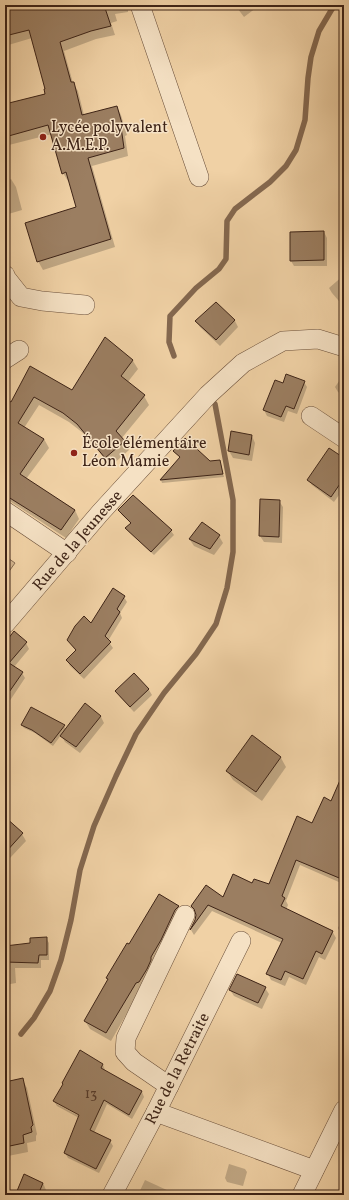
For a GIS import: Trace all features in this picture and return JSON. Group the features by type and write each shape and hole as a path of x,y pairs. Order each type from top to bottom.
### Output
{"street":[{"path":"140,5 198,177"},
{"path":"5,275 21,297 42,301 85,305"},
{"name":"Rue de la Jeunesse","path":"5,624 100,514 208,395 243,363 282,341 318,340 344,347"},
{"path":"311,416 344,438"},
{"path":"5,511 67,553"},
{"path":"169,1086 134,1062 125,1052 126,1038 185,915"},
{"name":"Rue de la Retraite","path":"112,1195 156,1112 241,941"},
{"path":"302,1195 344,1110"},
{"path":"156,1112 314,1170"}],"shaded area":[{"path":"5,556 15,563 5,577"}],"building":[{"path":"5,5 104,5 111,26 91,31 60,42 71,82 74,82 82,115 117,106 123,127 121,127 124,148 88,158 111,239 37,262 25,223 76,207 66,172 62,174 48,125 5,137 5,104 45,94 45,89 29,30 5,36"},
{"path":"324,231 324,260 290,261 290,232"},
{"path":"216,302 235,320 216,340 195,321"},
{"path":"105,337 133,360 121,376 145,395 116,431 125,441 105,458 77,424 63,413 34,397 18,423 44,439 20,474 75,510 61,530 5,495 5,399 11,402 30,366 72,390"},
{"path":"286,374 305,381 294,409 286,406 281,417 263,410 275,380 283,383"},
{"path":"231,431 252,435 249,455 228,451"},
{"path":"185,438 210,461 220,460 223,474 160,480 180,457 173,451"},
{"path":"329,448 344,458 344,478 331,497 307,480"},
{"path":"133,495 172,530 151,552 125,528 131,523 118,510"},
{"path":"260,499 280,500 279,537 259,536"},
{"path":"202,522 220,535 210,549 189,539"},
{"path":"113,588 125,596 117,609 120,612 105,636 111,642 80,674 66,660 76,650 67,640 75,626 84,616 91,623"},
{"path":"14,631 27,642 9,663 23,672 5,698 5,643"},
{"path":"134,673 149,689 130,707 115,691"},
{"path":"85,703 101,716 76,747 60,736"},
{"path":"31,707 65,725 51,743 32,730 21,725"},
{"path":"252,735 281,757 256,792 226,771"},
{"path":"344,771 344,880 296,860 282,896 285,898 281,906 333,931 322,954 316,951 303,979 285,971 281,980 266,974 283,939 208,905 190,930 196,915 191,906 206,885 223,897 233,874 252,883 254,879 269,884 297,816 312,823 324,797 331,801"},
{"path":"5,817 23,833 5,853"},
{"path":"159,894 179,906 175,910 151,957 147,969 139,982 136,983 106,1033 84,1021 108,979 106,978 127,943 129,944"},
{"path":"47,937 47,955 39,955 38,963 5,962 5,946 30,943 30,938"},
{"path":"237,974 266,987 258,1003 229,990"},
{"path":"80,1050 103,1064 101,1068 142,1091 129,1115 104,1100 90,1130 111,1140 96,1169 64,1153 79,1115 53,1101"},
{"path":"23,1078 33,1125 31,1127 32,1132 23,1135 24,1143 5,1147 5,1082"},
{"path":"24,1174 43,1183 38,1195 26,1195 17,1191"}],"waterway":[{"path":"174,356 169,342 170,316 196,288 219,269 226,259 227,221 235,209 270,182 286,166 296,150 305,120 311,57 319,31 336,5"},
{"path":"21,1034 34,1018 50,991 61,960 71,920 80,870 94,826 116,776 136,734 164,693 196,654 216,624 227,588 233,552 233,500 215,404"}],"place":[{"name":"Lycée polyvalent A.M.E.P.","path":"43,137"},
{"name":"École élémentaire Léon Mamie","path":"74,453"}]}
